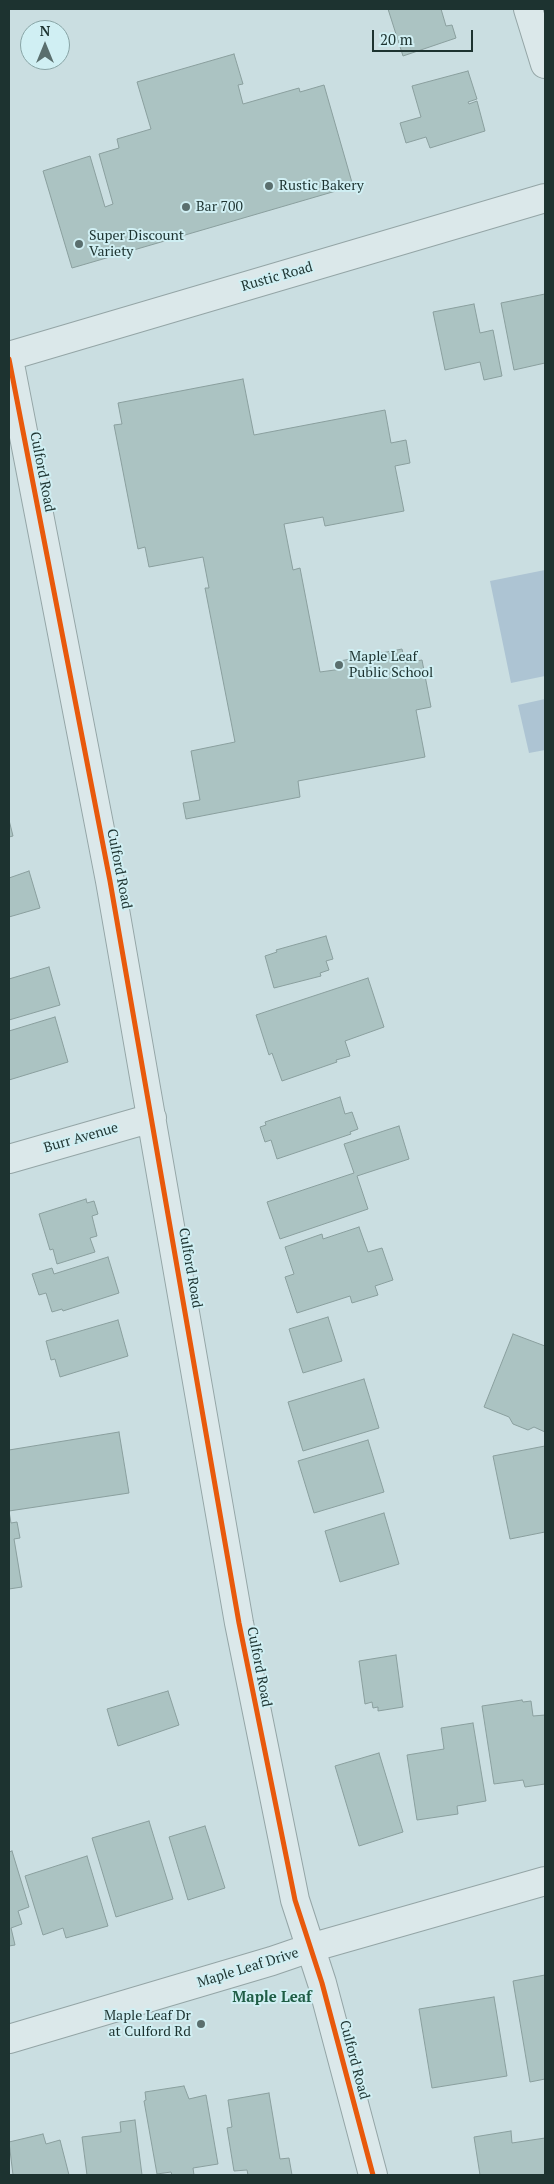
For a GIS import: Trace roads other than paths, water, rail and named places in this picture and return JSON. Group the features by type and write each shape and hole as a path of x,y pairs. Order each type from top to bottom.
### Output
{"street":[{"path":"528,9 545,64"},
{"name":"Rustic Road","path":"9,358 545,198"},
{"name":"Culford Road","path":"9,358 110,881 239,1623 295,1900 322,1983 373,2175"},
{"name":"Burr Avenue","path":"9,1159 152,1118"},
{"name":"Maple Leaf Drive","path":"9,2039 272,1962 310,1948 545,1881"}],"place":[{"name":"Rustic Bakery","path":"269,186"},
{"name":"Bar 700","path":"186,207"},
{"name":"Super Discount Variety","path":"79,244"},
{"name":"Maple Leaf Public School","path":"339,665"},
{"name":"Maple Leaf Dr at Culford Rd","path":"201,2024"}],"district":[{"name":"Maple Leaf","path":"272,1998"}]}
